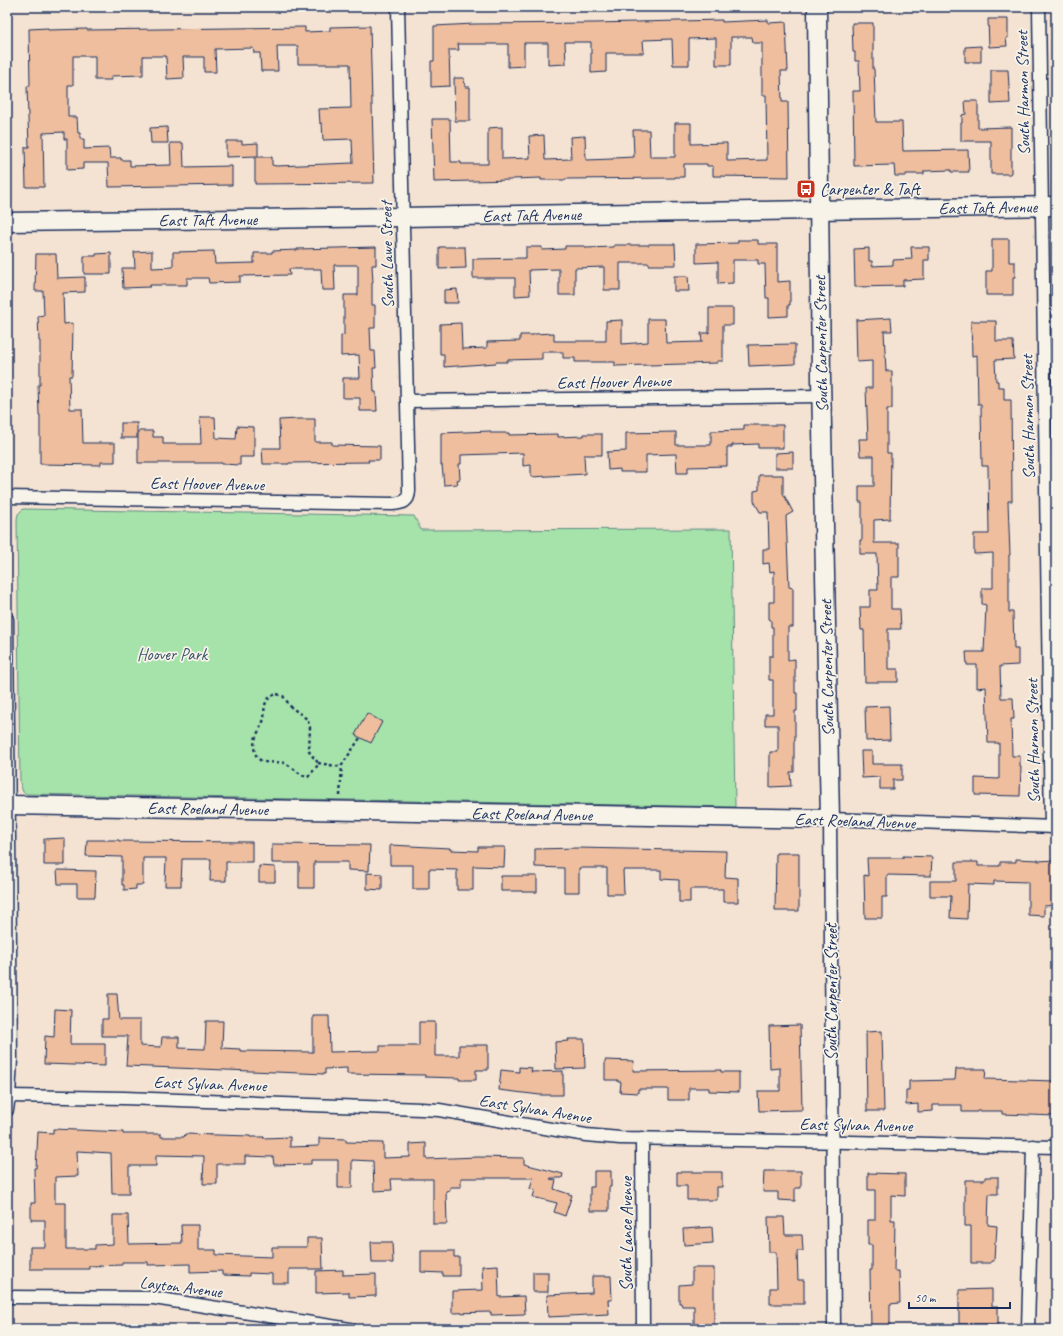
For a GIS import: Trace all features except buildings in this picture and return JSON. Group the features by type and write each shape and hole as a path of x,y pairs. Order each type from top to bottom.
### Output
{"street":[{"name":"South Lawe Street","path":"398,7 409,490 409,497 406,501"},
{"name":"South Carpenter Street","path":"817,7 822,396 830,819 834,1329"},
{"name":"South Harmon Street","path":"1039,7 1049,207 1053,827"},
{"name":"East Taft Avenue","path":"7,222 1049,207"},
{"name":"East Hoover Avenue","path":"407,401 822,396"},
{"name":"East Hoover Avenue","path":"7,497 392,504 399,504 406,501"},
{"path":"7,619 11,1059 7,1110"},
{"name":"East Roeland Avenue","path":"8,805 830,819 1053,827"},
{"name":"East Sylvan Avenue","path":"9,1096 124,1098 421,1109 444,1111 586,1135 620,1138 1056,1147"},
{"name":"South Lance Avenue","path":"642,1138 643,1329"},
{"path":"1028,1329 1033,1146"},
{"name":"Layton Avenue","path":"7,1298 154,1298 350,1329"}],"path":[{"path":"318,763 317,767 308,777 304,776 291,766 278,762 263,762 257,755 255,747 256,736 263,721 265,704 271,696 277,694 283,696 291,707 307,719 310,727 308,751 318,763 342,767"},
{"path":"338,811 342,767 345,759 360,738"}],"green space":[{"name":"Hoover Park","path":"23,509 414,516 421,530 731,529 735,807 27,794 23,792 20,783 17,519 18,514"}],"place":[{"name":"Carpenter & Taft","path":"806,189"}]}
